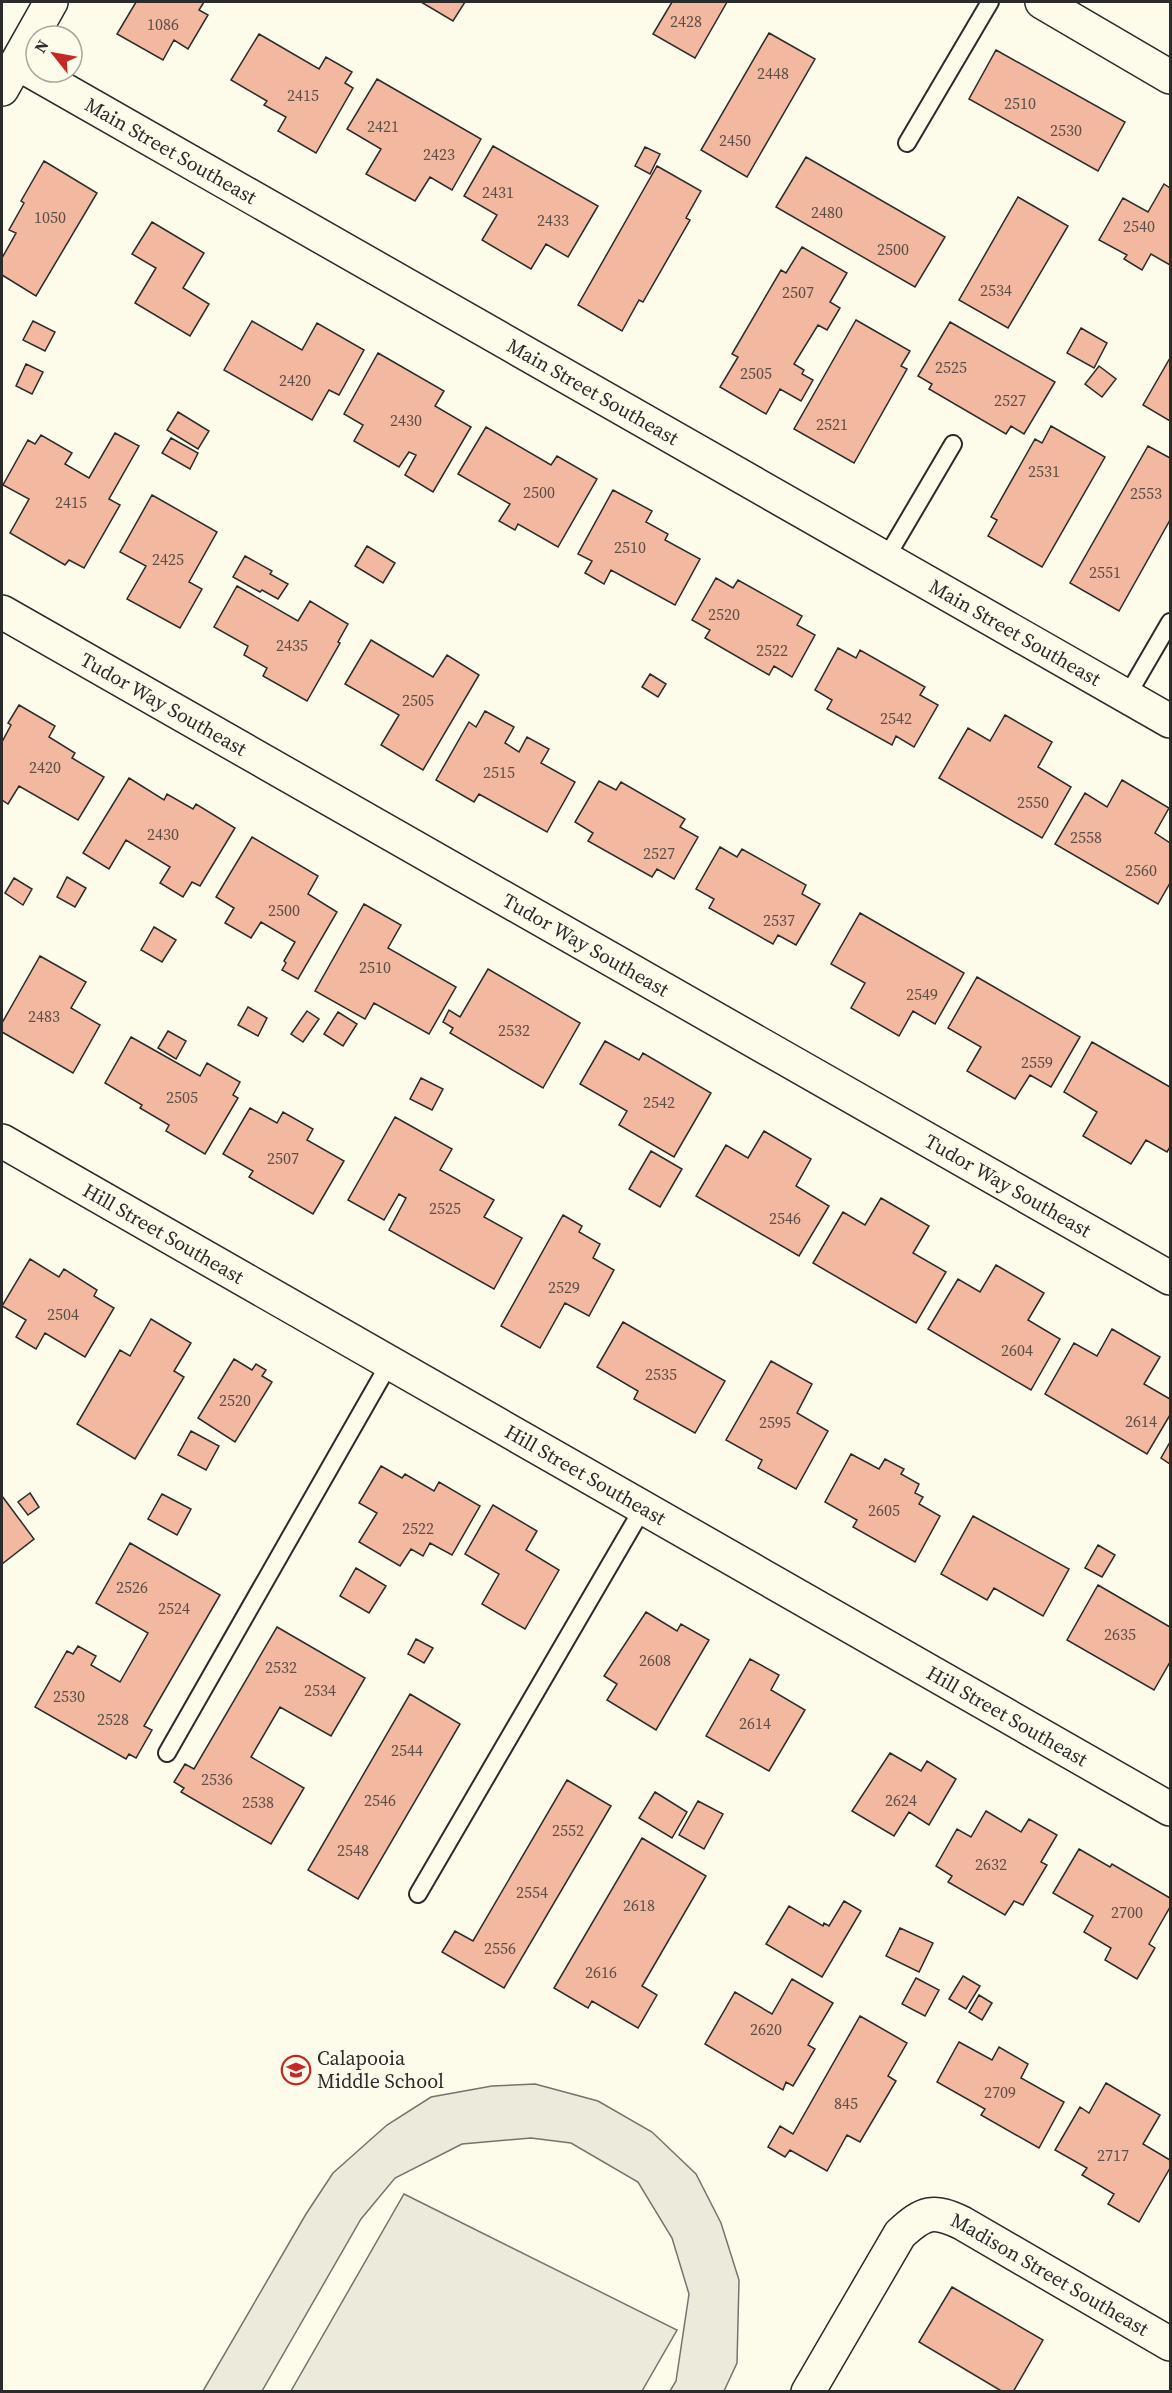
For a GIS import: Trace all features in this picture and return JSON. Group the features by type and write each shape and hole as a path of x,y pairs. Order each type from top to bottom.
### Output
{"street":[{"path":"9,76 51,2"},
{"path":"1042,2 1170,77"},
{"name":"Main Street Southeast","path":"9,76 886,558 1170,721"},
{"name":"Tudor Way Southeast","path":"2,612 1170,1278"},
{"name":"Hill Street Southeast","path":"2,1141 1170,1809"},
{"name":"Madison Street Southeast","path":"808,2391 900,2234 914,2221 927,2214 944,2214 962,2223 1170,2344"}],"lane":[{"path":"907,143 990,2"},
{"path":"886,558 953,444"},
{"path":"1127,696 1170,622"},
{"path":"167,1753 389,1364"},
{"path":"418,1894 643,1508"}],"shaded area":[{"path":"535,2084 598,2101 652,2132 696,2174 721,2223 739,2280 737,2363 724,2391 670,2391 676,2381 689,2294 672,2238 638,2182 571,2143 531,2138 462,2144 395,2178 361,2219 262,2391 203,2391 306,2214 333,2173 387,2125 431,2097 492,2086"},
{"path":"404,2194 677,2330 642,2391 291,2391"}],"building":[{"path":"136,2 204,2 199,10 208,15 188,49 174,40 163,60 117,34"},
{"path":"421,2 465,2 453,21"},
{"path":"672,2 727,2 695,58 653,34"},
{"path":"769,33 815,59 747,177 701,150"},
{"path":"259,34 319,69 326,57 352,72 345,83 353,88 316,153 278,131 286,117 264,105 267,101 231,80"},
{"path":"996,50 1125,122 1098,171 969,99"},
{"path":"377,79 481,139 452,190 430,177 415,201 366,174 381,149 347,129"},
{"path":"493,146 598,206 568,257 546,244 531,269 482,240 497,215 464,196"},
{"path":"645,147 660,154 650,174 635,166"},
{"path":"806,157 945,237 915,287 776,207"},
{"path":"44,161 97,193 36,296 2,275 2,258 16,233 9,230 24,203 21,201"},
{"path":"657,166 701,191 686,218 690,220 643,302 639,300 622,331 578,305"},
{"path":"1164,184 1170,188 1170,265 1151,254 1142,270 1124,259 1127,255 1099,240 1123,198 1148,212"},
{"path":"1018,197 1068,226 1008,328 959,300"},
{"path":"152,222 204,253 183,288 209,304 190,336 135,303 156,268 132,254"},
{"path":"802,247 847,273 830,302 840,308 827,330 818,325 794,364 804,370 802,374 813,380 801,401 780,389 766,414 720,387 738,357 732,354 781,270 786,273"},
{"path":"856,320 910,351 901,366 907,369 854,463 794,429"},
{"path":"33,321 55,332 45,351 23,340"},
{"path":"252,321 302,350 317,323 364,350 339,395 329,390 312,420 224,370"},
{"path":"950,322 1055,382 1024,434 1011,426 1006,434 929,389 932,384 918,376"},
{"path":"1081,328 1107,343 1094,368 1067,353"},
{"path":"378,353 444,391 435,406 471,427 433,492 405,475 416,455 409,452 399,467 354,441 363,425 344,414"},
{"path":"1170,358 1170,421 1143,405"},
{"path":"26,364 43,372 32,394 16,386"},
{"path":"1099,366 1116,379 1102,397 1085,384"},
{"path":"178,412 209,431 198,449 167,430"},
{"path":"1051,426 1105,457 1042,567 988,536 997,520 991,517 1035,439 1042,443"},
{"path":"486,427 551,465 557,456 597,479 558,547 518,524 515,530 499,521 510,504 458,474"},
{"path":"115,433 139,446 109,499 120,505 84,568 69,560 65,565 10,533 29,499 3,485 28,440 35,444 41,435 72,453 65,464 89,478"},
{"path":"171,438 198,453 190,469 162,453"},
{"path":"1148,446 1170,458 1170,520 1119,611 1070,583"},
{"path":"613,490 652,511 646,522 668,534 665,540 700,559 675,605 611,570 604,584 585,573 592,561 578,554"},
{"path":"152,495 217,532 189,582 202,589 180,628 127,599 146,566 120,552"},
{"path":"367,546 395,563 383,583 355,566"},
{"path":"245,556 272,571 270,574 288,584 278,599 233,577"},
{"path":"716,578 733,588 738,580 802,616 797,625 815,635 792,677 774,666 769,675 705,638 710,630 692,620"},
{"path":"237,586 298,621 310,601 348,624 338,642 340,643 307,701 263,676 267,668 244,655 248,646 214,627"},
{"path":"371,640 433,677 447,655 479,675 423,770 381,745 399,715 345,684"},
{"path":"838,648 856,658 860,650 925,687 920,695 938,705 914,747 896,736 892,745 827,709 832,700 815,690"},
{"path":"650,674 666,684 658,697 642,687"},
{"path":"19,705 55,726 49,737 75,753 72,758 104,777 78,820 19,786 8,804 2,800 2,742 11,725 8,723"},
{"path":"485,711 514,727 505,743 519,752 527,737 549,749 541,763 575,782 547,832 479,794 474,802 436,780 469,722 476,727"},
{"path":"1005,715 1052,742 1038,767 1071,787 1042,838 939,778 968,728 990,741"},
{"path":"129,778 164,800 167,794 193,809 196,804 235,828 200,886 192,882 183,897 160,883 170,867 126,840 109,869 83,853"},
{"path":"1122,780 1169,808 1155,833 1170,843 1170,883 1158,904 1055,844 1085,793 1107,807"},
{"path":"599,781 616,790 621,782 685,819 680,827 698,837 674,879 657,869 652,877 588,841 593,833 575,822"},
{"path":"252,837 318,876 308,894 337,912 298,979 282,970 286,963 284,961 295,942 261,922 251,938 225,923 234,908 216,897"},
{"path":"720,847 737,857 742,849 806,885 802,894 820,904 796,945 778,935 773,944 709,908 714,899 696,889"},
{"path":"67,877 86,888 75,907 57,897"},
{"path":"14,878 32,889 23,905 5,893"},
{"path":"364,904 401,925 388,948 456,987 429,1034 374,1003 365,1019 315,991"},
{"path":"860,913 964,973 935,1024 913,1011 899,1036 851,1008 865,983 831,964"},
{"path":"154,927 176,940 162,962 141,950"},
{"path":"40,956 86,982 71,1008 100,1025 73,1073 2,1032 2,1023"},
{"path":"488,969 580,1023 543,1088 450,1033 453,1028 443,1022 449,1010 460,1017"},
{"path":"977,977 1080,1037 1051,1087 1030,1075 1015,1099 967,1071 981,1047 948,1028"},
{"path":"248,1007 267,1018 258,1036 238,1025"},
{"path":"307,1011 319,1019 303,1042 291,1034"},
{"path":"338,1012 357,1024 343,1046 324,1034"},
{"path":"168,1031 186,1041 176,1059 158,1048"},
{"path":"131,1037 200,1076 207,1063 240,1082 233,1095 238,1098 205,1154 166,1131 169,1125 140,1108 142,1105 105,1083"},
{"path":"605,1041 639,1060 643,1053 711,1093 674,1157 619,1125 627,1111 580,1084"},
{"path":"1092,1042 1170,1087 1170,1147 1167,1152 1146,1140 1131,1164 1083,1136 1097,1112 1064,1092"},
{"path":"421,1078 443,1089 432,1110 410,1099"},
{"path":"250,1108 277,1123 283,1112 313,1129 307,1140 344,1161 313,1214 249,1177 253,1171 223,1154"},
{"path":"395,1117 452,1149 440,1170 494,1200 484,1217 522,1238 494,1289 389,1230 406,1198 399,1194 384,1220 348,1200"},
{"path":"764,1131 811,1159 796,1186 829,1206 799,1256 696,1196 726,1145 748,1158"},
{"path":"651,1151 682,1169 660,1207 629,1189"},
{"path":"881,1198 929,1226 913,1253 946,1272 916,1323 813,1263 843,1212 865,1225"},
{"path":"563,1215 582,1226 579,1232 600,1244 593,1258 614,1270 589,1316 565,1303 540,1348 501,1326"},
{"path":"30,1259 59,1277 64,1269 97,1290 94,1296 114,1308 85,1357 45,1333 36,1349 16,1337 26,1320 2,1306"},
{"path":"996,1265 1044,1293 1028,1320 1060,1339 1031,1390 928,1329 958,1279 980,1292"},
{"path":"151,1319 191,1343 174,1371 184,1377 135,1459 77,1424 120,1350 130,1356"},
{"path":"623,1322 725,1381 695,1433 634,1399 638,1391 597,1367"},
{"path":"1112,1329 1160,1357 1144,1384 1170,1399 1170,1415 1147,1454 1045,1394 1074,1343 1097,1356"},
{"path":"234,1359 252,1370 256,1364 266,1370 262,1376 272,1382 235,1442 198,1418"},
{"path":"771,1361 812,1384 797,1413 828,1431 796,1489 758,1468 762,1460 726,1440"},
{"path":"191,1431 219,1446 206,1470 178,1455"},
{"path":"1170,1442 1170,1464 1161,1458"},
{"path":"851,1454 879,1469 885,1459 904,1469 901,1474 919,1484 915,1493 923,1497 919,1504 940,1516 915,1562 853,1527 857,1520 825,1502"},
{"path":"381,1466 402,1478 405,1474 434,1491 439,1482 480,1506 452,1555 430,1543 423,1556 411,1549 400,1566 359,1542 377,1513 359,1503"},
{"path":"30,1493 39,1507 28,1515 18,1502"},
{"path":"162,1494 191,1509 177,1535 148,1519"},
{"path":"2,1496 34,1539 2,1564"},
{"path":"493,1505 537,1531 526,1550 559,1570 525,1629 482,1604 499,1574 465,1554"},
{"path":"973,1516 1069,1569 1043,1616 994,1588 987,1600 941,1574"},
{"path":"130,1543 220,1595 144,1726 152,1730 136,1758 129,1754 126,1759 35,1707 67,1651 73,1654 78,1646 96,1656 91,1665 120,1682 148,1633 96,1603"},
{"path":"1098,1545 1115,1555 1102,1577 1085,1568"},
{"path":"356,1568 386,1586 369,1613 340,1596"},
{"path":"1098,1585 1170,1627 1170,1662 1154,1690 1067,1640"},
{"path":"646,1612 677,1631 681,1624 709,1640 656,1730 607,1700 617,1684 604,1676"},
{"path":"277,1627 365,1678 331,1736 280,1707 251,1757 304,1788 271,1844 181,1792 184,1788 174,1782 185,1764 194,1769"},
{"path":"416,1639 433,1648 424,1663 408,1654"},
{"path":"750,1659 779,1675 771,1690 805,1710 769,1771 706,1736"},
{"path":"410,1694 460,1724 358,1899 308,1870"},
{"path":"890,1753 921,1771 927,1761 956,1779 929,1825 909,1812 894,1836 852,1811"},
{"path":"567,1780 611,1806 504,1988 442,1952 455,1931 473,1941"},
{"path":"655,1792 687,1812 672,1838 639,1818"},
{"path":"698,1801 723,1814 704,1849 679,1835"},
{"path":"986,1811 1021,1832 1029,1819 1057,1835 1041,1862 1047,1865 1023,1905 1014,1901 1005,1915 948,1882 952,1876 936,1866 957,1829 971,1837"},
{"path":"642,1838 706,1876 642,1986 657,1995 638,2028 592,2001 588,2008 554,1988"},
{"path":"1079,1849 1110,1867 1112,1864 1170,1898 1170,1907 1149,1944 1155,1948 1137,1979 1105,1960 1111,1948 1084,1932 1093,1916 1053,1893"},
{"path":"844,1901 861,1911 822,1977 766,1944 789,1906 823,1926 824,1923 829,1926"},
{"path":"900,1928 933,1943 919,1972 886,1956"},
{"path":"963,1976 980,1986 966,2009 949,1999"},
{"path":"916,1978 939,1990 925,2016 902,2004"},
{"path":"792,1979 833,2003 808,2045 815,2049 793,2086 786,2082 783,2090 705,2044 735,1992 772,2014"},
{"path":"979,1995 992,2003 982,2020 969,2012"},
{"path":"860,2016 907,2043 888,2076 896,2081 860,2142 847,2135 827,2171 790,2150 785,2157 768,2147 780,2126 793,2134"},
{"path":"959,2042 992,2060 999,2047 1028,2064 1021,2078 1064,2102 1039,2148 981,2115 985,2109 937,2082"},
{"path":"1106,2083 1160,2115 1143,2144 1170,2160 1170,2168 1139,2222 1108,2204 1114,2194 1082,2175 1087,2168 1055,2150 1080,2107 1089,2113"},
{"path":"952,2287 1043,2340 1013,2392 1003,2392 919,2342"}],"place":[{"name":"Calapooia Middle School","path":"296,2070"}]}
